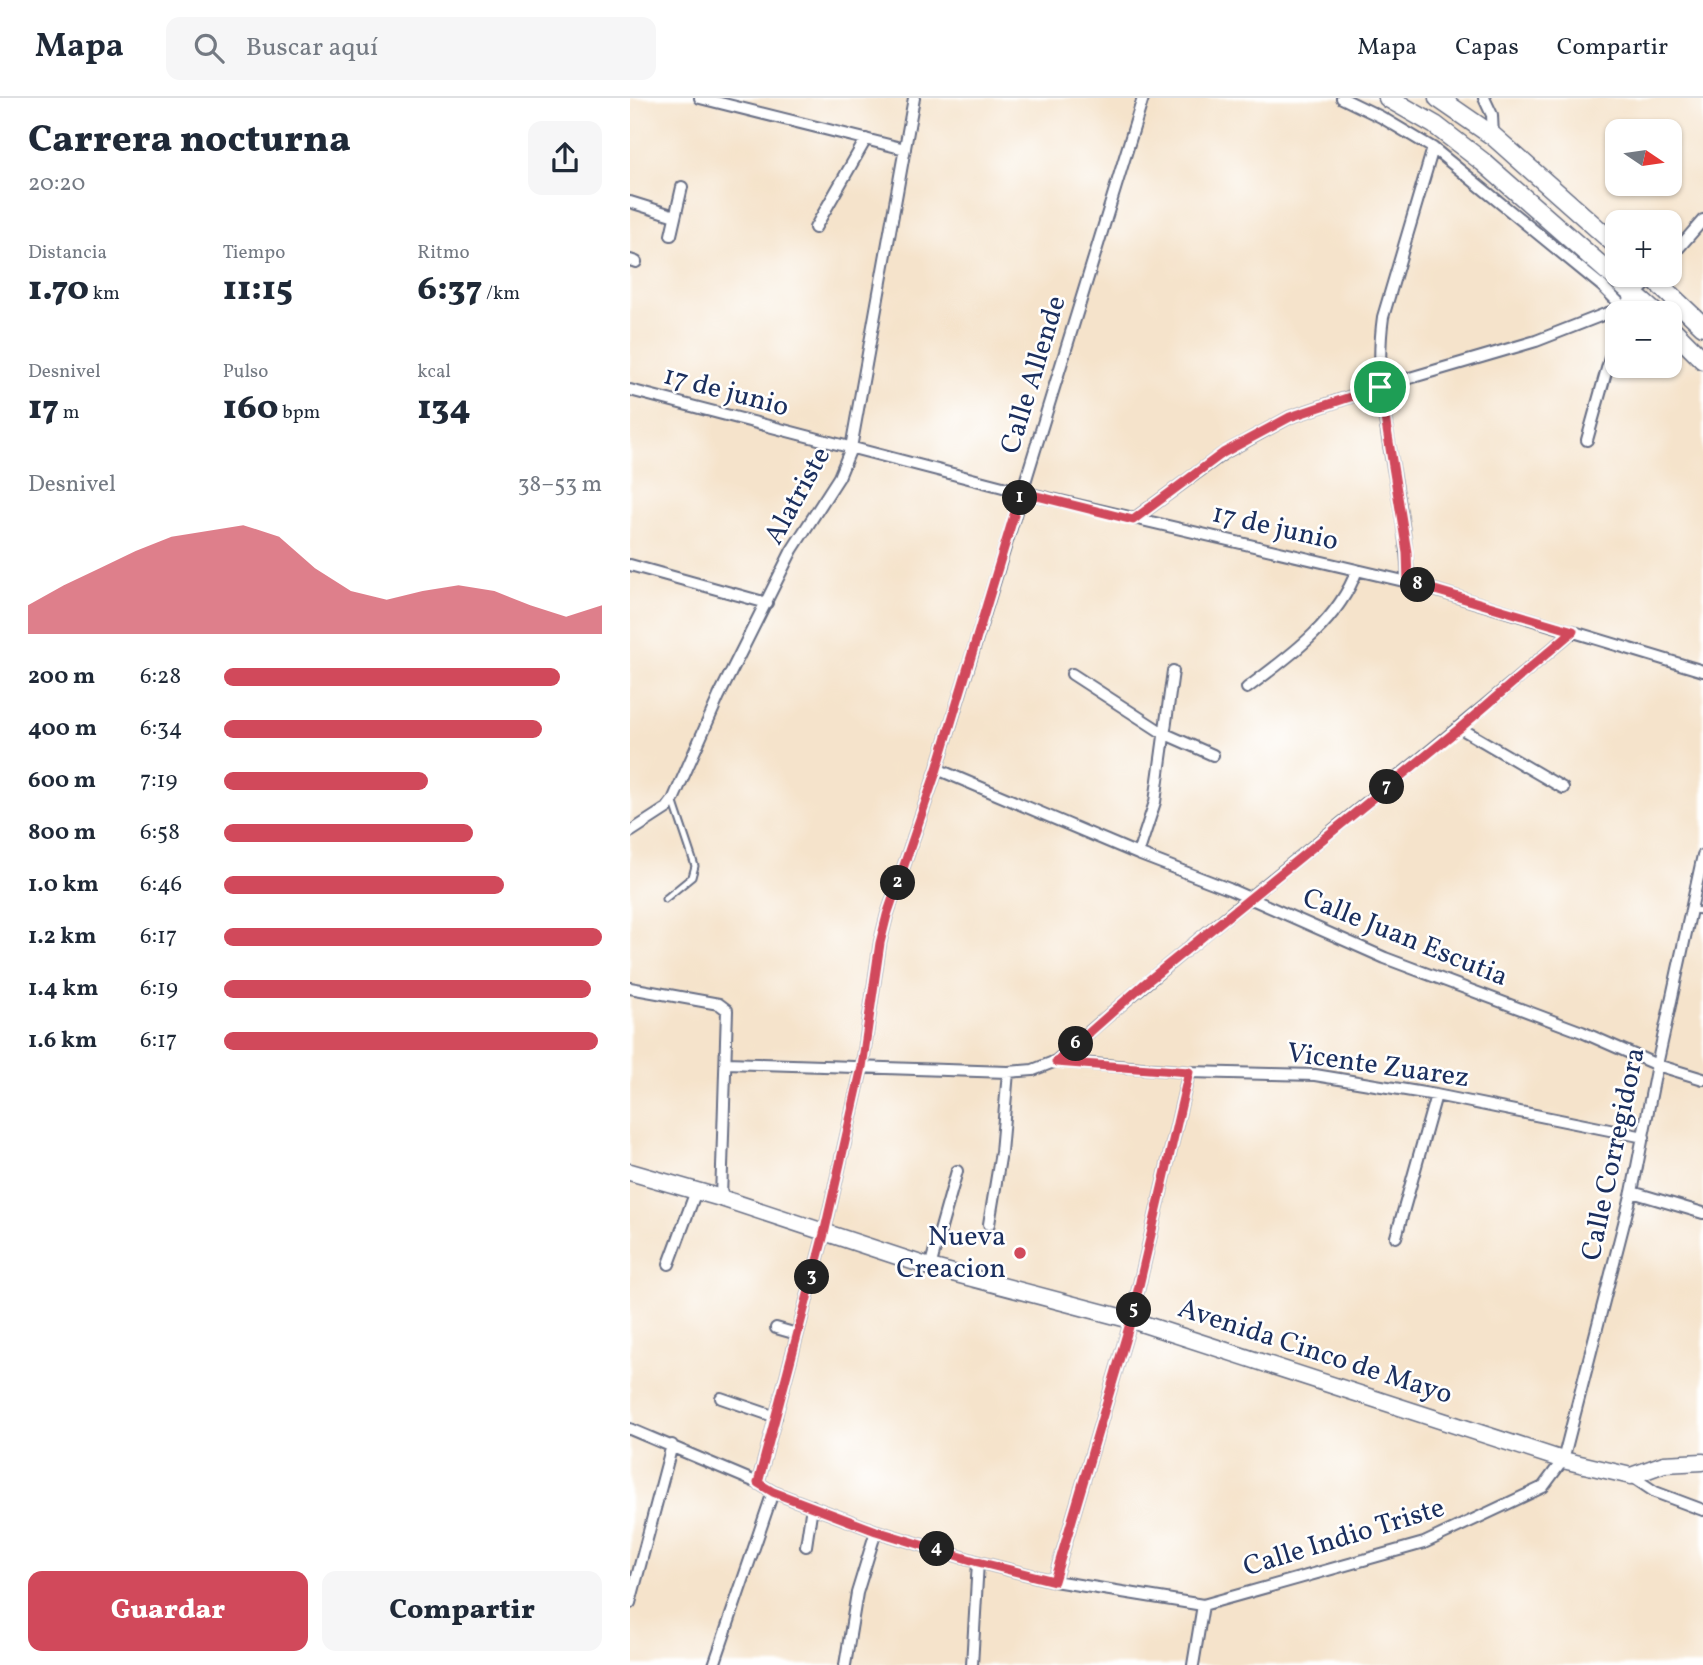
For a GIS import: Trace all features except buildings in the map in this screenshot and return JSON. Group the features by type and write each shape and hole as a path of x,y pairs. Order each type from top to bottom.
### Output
{"main road":[{"path":"1388,98 1435,125 1483,162 1643,301"},
{"path":"1438,98 1493,136 1605,235"},
{"path":"1663,287 1703,326"},
{"path":"1682,338 1701,356"}],"street":[{"path":"700,98 905,149"},
{"name":"Alatriste","path":"630,832 667,808 673,800 719,696 792,550 839,477 851,448 914,98"},
{"name":"Calle Allende","path":"758,1483 824,1234 862,1067 880,943 887,915 937,769 1143,98"},
{"path":"1342,98 1381,117 1433,148 1602,286 1614,301"},
{"path":"1484,98 1492,115 1493,136"},
{"path":"815,228 866,139"},
{"path":"1408,582 1407,552 1380,387 1380,335 1433,148"},
{"path":"671,235 682,187"},
{"path":"630,202 675,216"},
{"path":"1682,244 1703,220"},
{"path":"1630,301 1642,287"},
{"path":"1133,520 1223,453 1290,417 1536,341 1605,316"},
{"path":"1587,440 1605,376"},
{"name":"17 de junio","path":"630,390 1133,520 1408,582 1703,671"},
{"path":"630,565 767,603"},
{"path":"1247,688 1306,643 1350,589 1357,570"},
{"path":"1056,1062 1143,985 1460,728 1573,631"},
{"path":"1138,854 1155,802 1173,671"},
{"path":"1072,674 1163,733 1213,755"},
{"path":"1460,728 1563,788"},
{"name":"Calle Juan Escutia","path":"937,769 1385,958 1582,1032 1657,1065 1703,1079"},
{"name":"Calle Corregidora","path":"1563,1460 1632,1192 1657,1065 1697,910 1703,855"},
{"path":"630,988 719,1004 727,1010 720,1198"},
{"name":"Vicente Zuarez","path":"727,1063 1008,1072 1034,1070 1056,1062 1189,1072 1315,1075 1436,1095 1644,1138"},
{"path":"989,1224 1001,1152 1008,1072"},
{"path":"1054,1581 1131,1320 1189,1072"},
{"path":"1396,1237 1436,1095"},
{"path":"930,1267 957,1171"},
{"name":"Avenida Cinco de Mayo","path":"630,1172 720,1198 930,1267 1131,1320 1563,1460 1631,1476"},
{"path":"669,1264 696,1191"},
{"path":"1632,1192 1703,1213"},
{"path":"776,1328 797,1334"},
{"path":"721,1398 776,1417"},
{"path":"630,1430 758,1483 773,1492 876,1531 978,1562 1054,1581 1203,1605 1194,1665"},
{"path":"630,1603 672,1446"},
{"name":"Calle Indio Triste","path":"1203,1605 1424,1543 1543,1488 1563,1460"},
{"path":"1631,1476 1664,1464 1703,1462"},
{"path":"1631,1476 1655,1492 1703,1510"},
{"path":"714,1665 773,1492"},
{"path":"806,1546 812,1506"},
{"path":"845,1665 857,1593 876,1531"},
{"path":"972,1665 978,1562"}],"lane":[{"path":"665,899 692,877 695,866 673,800"}],"place":[{"name":"Nueva Creacion","path":"1020,1253"}],"route":[{"path":"1380,387 1407,552 1408,582 1573,631 1460,728 1143,985 1056,1062 1189,1072 1131,1320 1054,1581 978,1562 876,1531 773,1492 758,1483 824,1234 862,1067 880,943 937,769 1021,492 1133,520 1223,453 1290,417 1380,387"}]}
